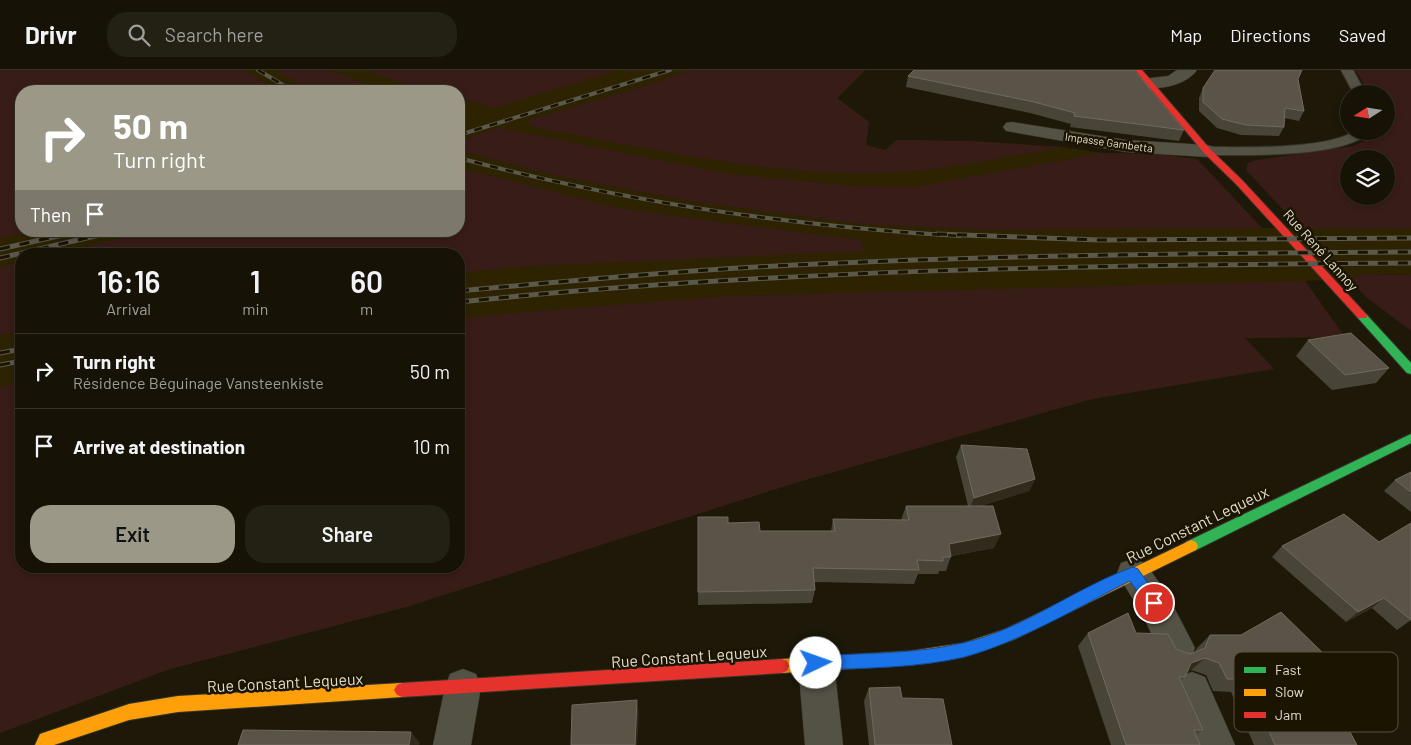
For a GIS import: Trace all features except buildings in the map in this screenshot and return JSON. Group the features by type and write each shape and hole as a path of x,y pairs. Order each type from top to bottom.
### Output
{"street":[{"path":"1143,76 1172,80 1189,70"},
{"name":"Rue René Lannoy","path":"1143,76 1207,150 1239,182 1411,370"},
{"name":"Impasse Gambetta","path":"1012,127 1126,146 1207,150"},
{"name":"Rue Constant Lequeux","path":"45,742 129,712 178,704 911,658 964,650 1010,634 1411,438"},
{"path":"1133,573 1154,603 1177,648"},
{"path":"816,663 824,745"},
{"path":"452,745 463,687"},
{"path":"1192,690 1216,745"}],"lane":[{"path":"1347,70 1355,85"},
{"path":"1207,150 1256,151 1350,140"}],"shaded area":[{"path":"0,70 865,70 837,98 869,122 866,145 885,150 897,140 969,141 1064,147 1103,153 1156,154 1197,159 1262,228 1411,228 1411,275 1365,274 1349,279 1305,281 1345,337 1245,338 1274,369 1092,399 798,482 406,607 170,669 0,733"},
{"path":"0,70 244,70 268,85 15,85 15,235 0,238"},
{"path":"275,70 330,70 369,85 301,85"},
{"path":"366,70 618,70 493,108 465,99 465,85 411,85"},
{"path":"692,70 865,70 837,98 869,122 866,145 885,150 897,140 969,141 1064,147 915,171 890,173 823,172 781,169 698,158 532,127 525,121 642,87"},
{"path":"1354,70 1411,70 1411,228 1301,229 1246,170 1248,163 1256,160 1353,146 1365,140 1395,140 1395,85 1364,85"},
{"path":"499,128 729,174 854,186 915,187 1103,153 1156,154 1197,159 1262,228 990,230 864,224 696,202 549,174 465,152 465,139"},
{"path":"465,170 618,208 862,240 863,251 512,267 465,272 465,248 81,248 126,237 465,237"},
{"path":"15,263 15,332 0,335 0,267"},
{"path":"1364,274 1411,275 1411,331 1366,297 1349,279"},
{"path":"1305,281 1345,337 1245,338 1274,369 1092,399 798,482 406,607 170,669 0,733 0,387 15,385 15,573 465,573 465,318 730,296"}],"railway":[{"path":"258,70 283,85"},
{"path":"465,133 670,70"},
{"path":"465,160 583,187 708,210 833,226 960,236"},
{"path":"937,234 1100,240 1411,238"},
{"path":"0,249 54,237"},
{"path":"43,248 91,237"},
{"path":"465,290 683,272 891,261 1114,255 1411,252"},
{"path":"0,258 15,255"},
{"path":"465,301 696,282 935,271 1173,265 1411,263"},
{"path":"0,353 15,350"},
{"path":"0,365 15,362"}],"traffic: fast":[{"path":"1362,316 1411,370"},
{"path":"1191,546 1411,438"}],"traffic: slow":[{"path":"782,666 911,658 964,650 1010,634 1191,546"},
{"path":"43,745 46,740 129,712 178,704 402,690"}],"traffic: jam":[{"path":"1138,70 1207,151 1239,182 1362,316"},
{"path":"402,690 782,666"}],"route":[{"path":"816,663 911,658 964,650 1010,634 1133,573 1154,603"}]}
